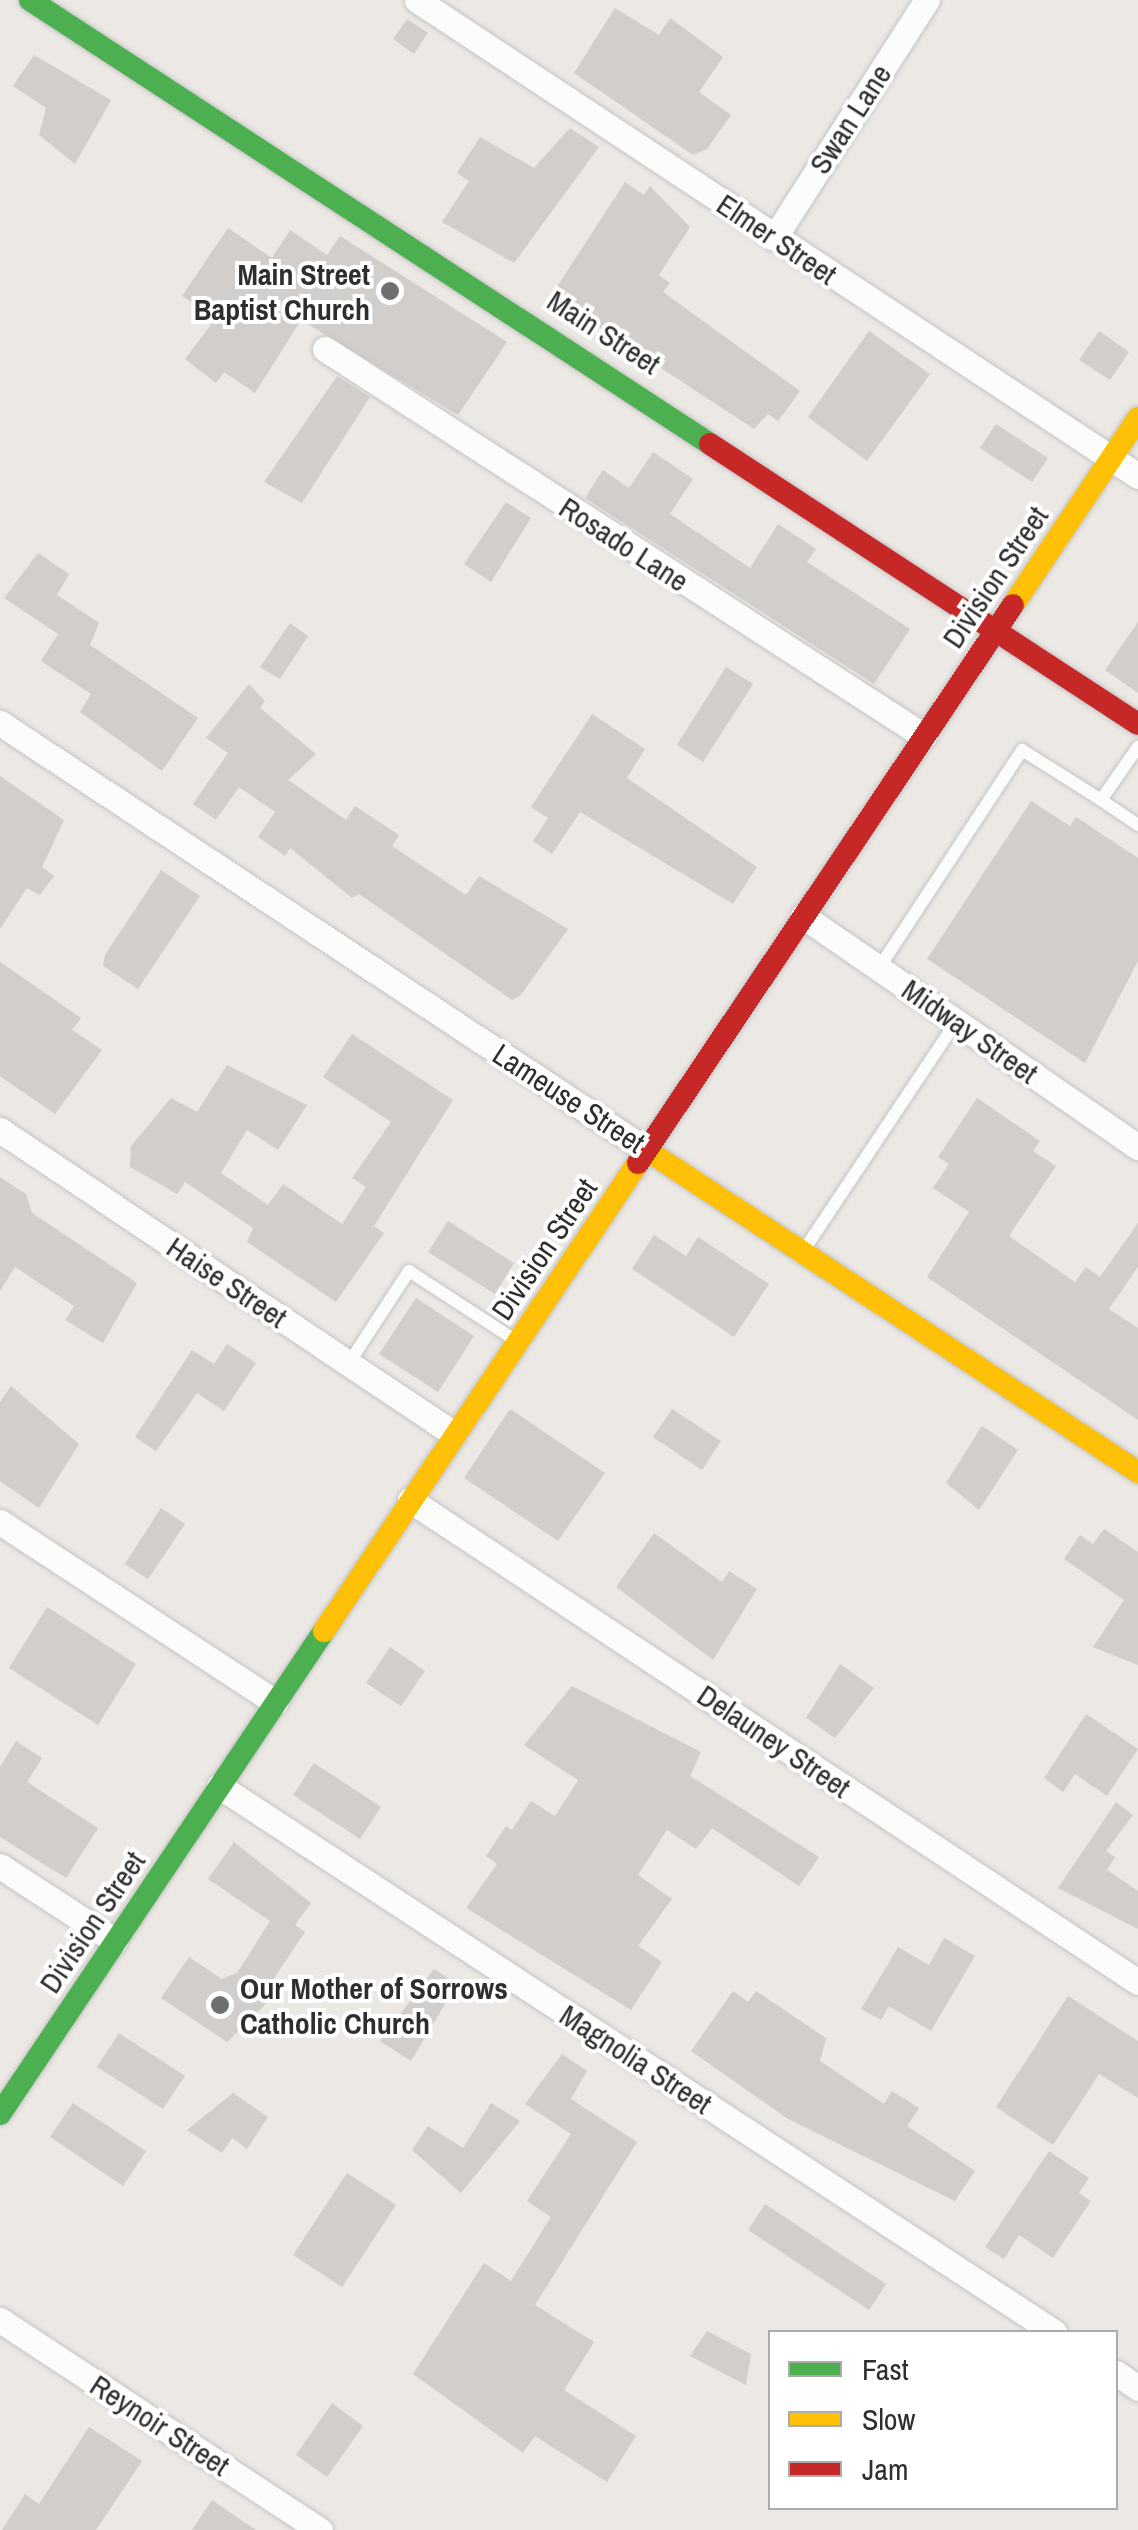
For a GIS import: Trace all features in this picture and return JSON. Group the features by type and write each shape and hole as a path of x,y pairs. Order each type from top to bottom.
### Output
{"main road":[{"name":"Main Street","path":"30,0 1138,724"},
{"name":"Division Street","path":"0,2114 1138,418"},
{"name":"Lameuse Street","path":"648,1150 1138,1472"}],"street":[{"name":"Elmer Street","path":"417,0 1138,476"},
{"name":"Swan Lane","path":"774,238 927,0"},
{"name":"Rosado Lane","path":"325,349 924,736"},
{"name":"Lameuse Street","path":"0,723 648,1150"},
{"name":"Midway Street","path":"803,916 1138,1147"},
{"name":"Haise Street","path":"0,1130 454,1434"},
{"name":"Delauney Street","path":"410,1500 1138,1982"},
{"path":"0,1522 275,1702"},
{"name":"Magnolia Street","path":"219,1786 1051,2330"},
{"path":"0,1866 115,1942"},
{"name":"Reynoir Street","path":"0,2320 320,2530"}],"lane":[{"path":"1102,800 1138,747"},
{"path":"879,968 1022,750 1138,825"},
{"path":"802,1252 956,1022"},
{"path":"349,1363 408,1271 517,1342"}],"building":[{"path":"615,8 659,35 670,18 723,57 699,92 731,115 707,149 693,155 574,73"},
{"path":"407,19 428,33 414,54 393,39"},
{"path":"34,55 111,100 75,164 39,135 46,108 13,86"},
{"path":"570,128 599,147 514,263 442,222 469,181 457,173 480,137 534,168"},
{"path":"625,182 644,195 650,186 690,227 659,275 670,283 663,292 800,391 778,421 768,414 754,429 551,296"},
{"path":"228,228 272,258 290,230 327,255 340,236 507,342 458,415 301,320 255,393 224,372 216,383 185,359 216,318 182,296"},
{"path":"869,331 930,374 867,461 808,417"},
{"path":"1099,331 1129,352 1110,380 1079,360"},
{"path":"337,376 370,397 302,503 264,482"},
{"path":"996,424 1048,458 1032,482 980,448"},
{"path":"653,452 693,479 670,514 750,568 778,524 816,549 807,562 910,629 874,684 585,498 603,470 629,488"},
{"path":"506,502 531,518 491,582 464,564"},
{"path":"38,553 69,574 57,595 99,623 90,645 198,718 162,771 80,712 91,694 41,661 58,634 4,598"},
{"path":"1138,622 1138,693 1105,670"},
{"path":"290,623 308,636 280,679 260,667"},
{"path":"726,667 753,684 703,762 677,745"},
{"path":"249,684 265,701 260,708 316,754 288,780 346,820 355,806 399,835 392,846 466,895 479,876 568,929 520,996 512,1000 359,894 352,898 290,848 285,856 258,837 275,812 239,787 216,820 193,804 228,753 206,738"},
{"path":"592,714 645,749 627,778 757,867 733,904 580,812 552,854 533,841 548,818 531,807"},
{"path":"0,776 64,820 42,867 54,876 40,895 27,888 0,929"},
{"path":"1031,801 1070,826 1076,817 1138,858 1138,961 1085,1063 927,959"},
{"path":"161,870 200,896 138,989 103,966 105,955"},
{"path":"0,962 81,1018 72,1030 102,1050 55,1114 0,1076"},
{"path":"352,1034 453,1100 374,1226 384,1233 336,1302 247,1242 253,1228 185,1182 177,1194 130,1167 131,1146 171,1098 197,1112 227,1065 307,1105 278,1150 247,1130 221,1173 268,1205 283,1184 342,1224 366,1187 352,1178 391,1122 323,1077"},
{"path":"977,1098 1040,1141 1033,1151 1056,1166 1009,1236 1075,1282 1086,1267 1100,1277 1138,1223 1138,1267 1109,1309 1138,1328 1138,1420 927,1277 969,1212 933,1188 949,1164 938,1157"},
{"path":"0,1177 26,1194 32,1213 137,1283 103,1343 65,1320 74,1306 15,1267 0,1291"},
{"path":"448,1221 514,1263 495,1294 428,1252"},
{"path":"654,1235 686,1256 698,1237 769,1284 734,1337 632,1269"},
{"path":"416,1298 474,1336 438,1392 379,1354"},
{"path":"227,1344 256,1363 224,1411 197,1393 156,1451 135,1437 192,1350 214,1364"},
{"path":"11,1386 79,1444 39,1508 0,1481 0,1402"},
{"path":"510,1409 605,1473 558,1541 464,1478"},
{"path":"672,1409 721,1441 702,1470 653,1437"},
{"path":"982,1426 1018,1450 979,1510 946,1483"},
{"path":"161,1508 185,1524 148,1579 125,1564"},
{"path":"1104,1529 1138,1552 1138,1665 1093,1647 1124,1600 1064,1559 1080,1535 1093,1544"},
{"path":"654,1533 722,1582 729,1571 757,1589 713,1660 616,1587"},
{"path":"47,1607 136,1664 98,1725 9,1668"},
{"path":"390,1647 425,1671 401,1706 366,1683"},
{"path":"840,1664 874,1688 835,1738 806,1718"},
{"path":"572,1686 701,1752 690,1776 819,1857 799,1886 712,1828 696,1849 667,1830 638,1875 672,1899 638,1946 662,1962 631,2010 466,1908 497,1864 486,1856 506,1826 512,1830 531,1801 555,1816 578,1780 524,1745"},
{"path":"1086,1714 1138,1749 1107,1796 1075,1774 1063,1792 1044,1778"},
{"path":"16,1741 42,1758 27,1782 98,1828 66,1878 0,1837 0,1767"},
{"path":"314,1763 381,1807 360,1839 293,1795"},
{"path":"1116,1802 1133,1815 1106,1851 1115,1857 1107,1870 1138,1891 1138,1929 1058,1888"},
{"path":"234,1842 311,1903 295,1925 305,1932 265,1992 273,1997 227,2042 161,1998 189,1957 222,1979 237,1973 270,1921 208,1879"},
{"path":"944,1938 975,1956 931,2031 889,2006 881,2020 861,2009 898,1947 929,1965"},
{"path":"434,1969 457,1984 411,2061 380,2041"},
{"path":"733,1991 748,2002 756,1991 826,2038 820,2061 884,2104 892,2091 919,2108 907,2126 975,2171 955,2201 788,2119 691,2051"},
{"path":"1068,1996 1138,2041 1138,2098 1099,2074 1053,2145 996,2107"},
{"path":"119,2033 185,2076 163,2109 97,2067"},
{"path":"562,2054 587,2071 571,2099 637,2142 535,2305 594,2342 564,2390 636,2436 607,2482 535,2436 523,2453 413,2374 484,2263 511,2281 551,2217 527,2201 571,2134 525,2104"},
{"path":"233,2093 268,2117 247,2149 232,2138 222,2153 187,2130"},
{"path":"73,2103 146,2151 123,2186 50,2137"},
{"path":"491,2103 520,2121 461,2193 412,2150 428,2126 463,2148"},
{"path":"1049,2151 1089,2178 1079,2193 1091,2201 1053,2258 1019,2235 1004,2259 985,2247"},
{"path":"347,2173 396,2205 342,2287 293,2255"},
{"path":"765,2204 886,2284 869,2310 748,2230"},
{"path":"707,2331 751,2354 746,2385 690,2356"},
{"path":"332,2403 363,2426 327,2477 296,2455"},
{"path":"89,2427 142,2461 96,2530 2,2530 25,2494 39,2504"},
{"path":"212,2500 256,2530 192,2530"}],"traffic: fast":[{"path":"30,0 710,444"},
{"path":"0,2114 324,1631"}],"traffic: slow":[{"path":"1013,605 1138,418"},
{"path":"648,1151 1138,1472"},
{"path":"324,1631 638,1163"}],"traffic: jam":[{"path":"710,444 1138,724"},
{"path":"638,1163 1013,605"}],"place":[{"name":"Main Street Baptist Church","path":"390,291"},
{"name":"Our Mother of Sorrows Catholic Church","path":"220,2005"}]}
